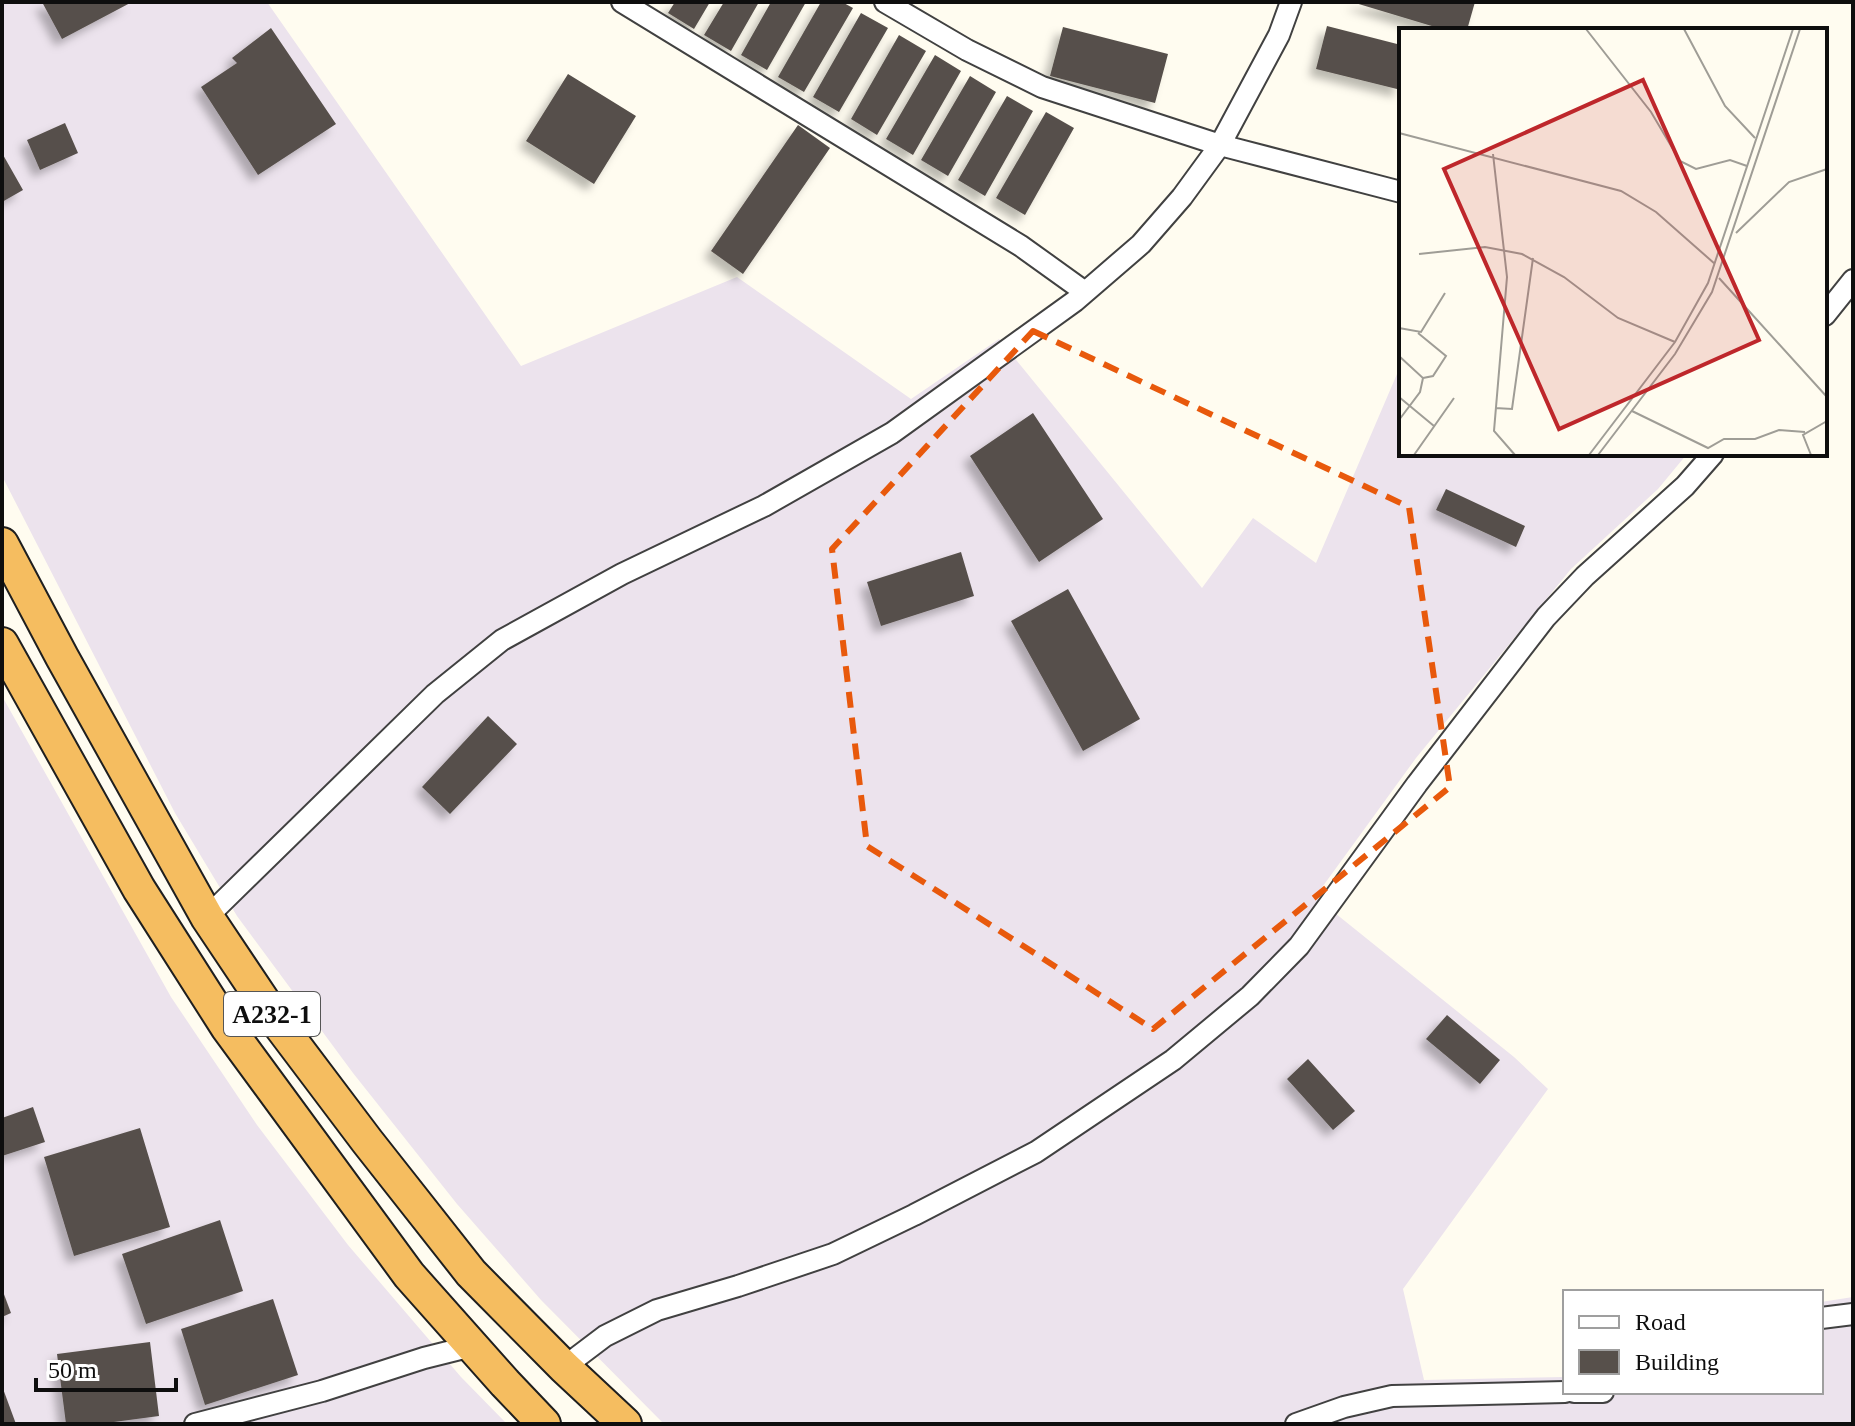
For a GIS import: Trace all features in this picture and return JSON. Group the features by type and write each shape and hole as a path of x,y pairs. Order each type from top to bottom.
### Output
{"highway":[{"name":"A232-1","path":"2,544 207,917 278,1023 471,1273 625,1424"},
{"name":"A232-1","path":"2,644 139,889 227,1027 409,1275 544,1424"}],"street":[{"path":"622,2 1021,246 1085,292"},
{"path":"885,2 967,50 1042,87 1220,145 1399,191"},
{"path":"207,917 435,694 502,640 622,574 764,506 892,433 1085,292 1141,244 1182,197 1220,145 1279,35 1291,2"},
{"path":"1827,312 1853,280"},
{"path":"564,1367 605,1336 657,1310 833,1254 914,1215 1036,1152 1173,1060 1250,996 1299,946 1417,784 1546,617 1585,576 1685,486 1711,456"},
{"path":"1823,1318 1853,1314"},
{"path":"195,1424 322,1391 472,1346"},
{"path":"1296,1424 1344,1407 1392,1396 1563,1392"}],"highlighted area":[{"path":"1033,331 1409,507 1450,787 1153,1029 867,846 832,549"}],"shaded area":[{"path":"2,2 267,2 521,366 737,277 911,399 999,339 1202,588 1253,518 1316,563 1399,367 1399,456 1685,456 1658,489 1571,569 1416,758 1315,897 1514,1057 1548,1089 1403,1289 1424,1380 1563,1377 1563,1394 1823,1394 1823,1302 1853,1297 1853,1424 664,1424 541,1300 457,1204 353,1073 237,916 175,813 2,476"},
{"path":"2,696 171,997 257,1125 348,1245 461,1377 507,1424 2,1424"}],"building":[{"path":"42,2 132,2 62,39"},
{"path":"675,2 710,2 694,29 668,13"},
{"path":"724,2 759,2 731,51 704,35"},
{"path":"771,2 806,2 767,70 741,55"},
{"path":"821,2 842,2 853,8 804,92 778,77"},
{"path":"1352,2 1475,2 1468,28 1438,28"},
{"path":"861,13 888,28 839,112 813,97"},
{"path":"1327,26 1399,44 1399,90 1316,69"},
{"path":"1063,27 1168,54 1155,103 1050,76"},
{"path":"271,28 336,124 258,175 201,87 237,63 232,58"},
{"path":"899,35 926,51 877,135 851,119"},
{"path":"935,55 961,71 913,155 886,139"},
{"path":"568,74 636,116 594,184 526,141"},
{"path":"970,76 996,92 948,176 921,160"},
{"path":"1007,96 1033,111 985,196 958,180"},
{"path":"1046,112 1074,128 1025,215 996,198"},
{"path":"65,123 78,153 40,170 27,140"},
{"path":"798,125 830,148 743,274 711,251"},
{"path":"2,153 23,190 2,202"},
{"path":"1033,413 1103,519 1039,562 970,456"},
{"path":"1446,489 1525,526 1516,547 1436,510"},
{"path":"961,552 974,596 881,626 867,582"},
{"path":"1068,589 1140,719 1083,751 1011,621"},
{"path":"488,716 517,744 450,814 422,787"},
{"path":"1447,1015 1500,1060 1480,1084 1426,1039"},
{"path":"1308,1059 1355,1111 1333,1130 1287,1079"},
{"path":"33,1107 45,1142 2,1156 2,1118"},
{"path":"140,1128 170,1227 74,1256 44,1157"},
{"path":"220,1220 243,1291 146,1324 122,1254"},
{"path":"2,1289 11,1313 2,1317"},
{"path":"273,1299 298,1375 205,1405 181,1329"},
{"path":"150,1342 159,1416 99,1424 66,1424 57,1354"},
{"path":"2,1386 16,1424 2,1424"}]}
